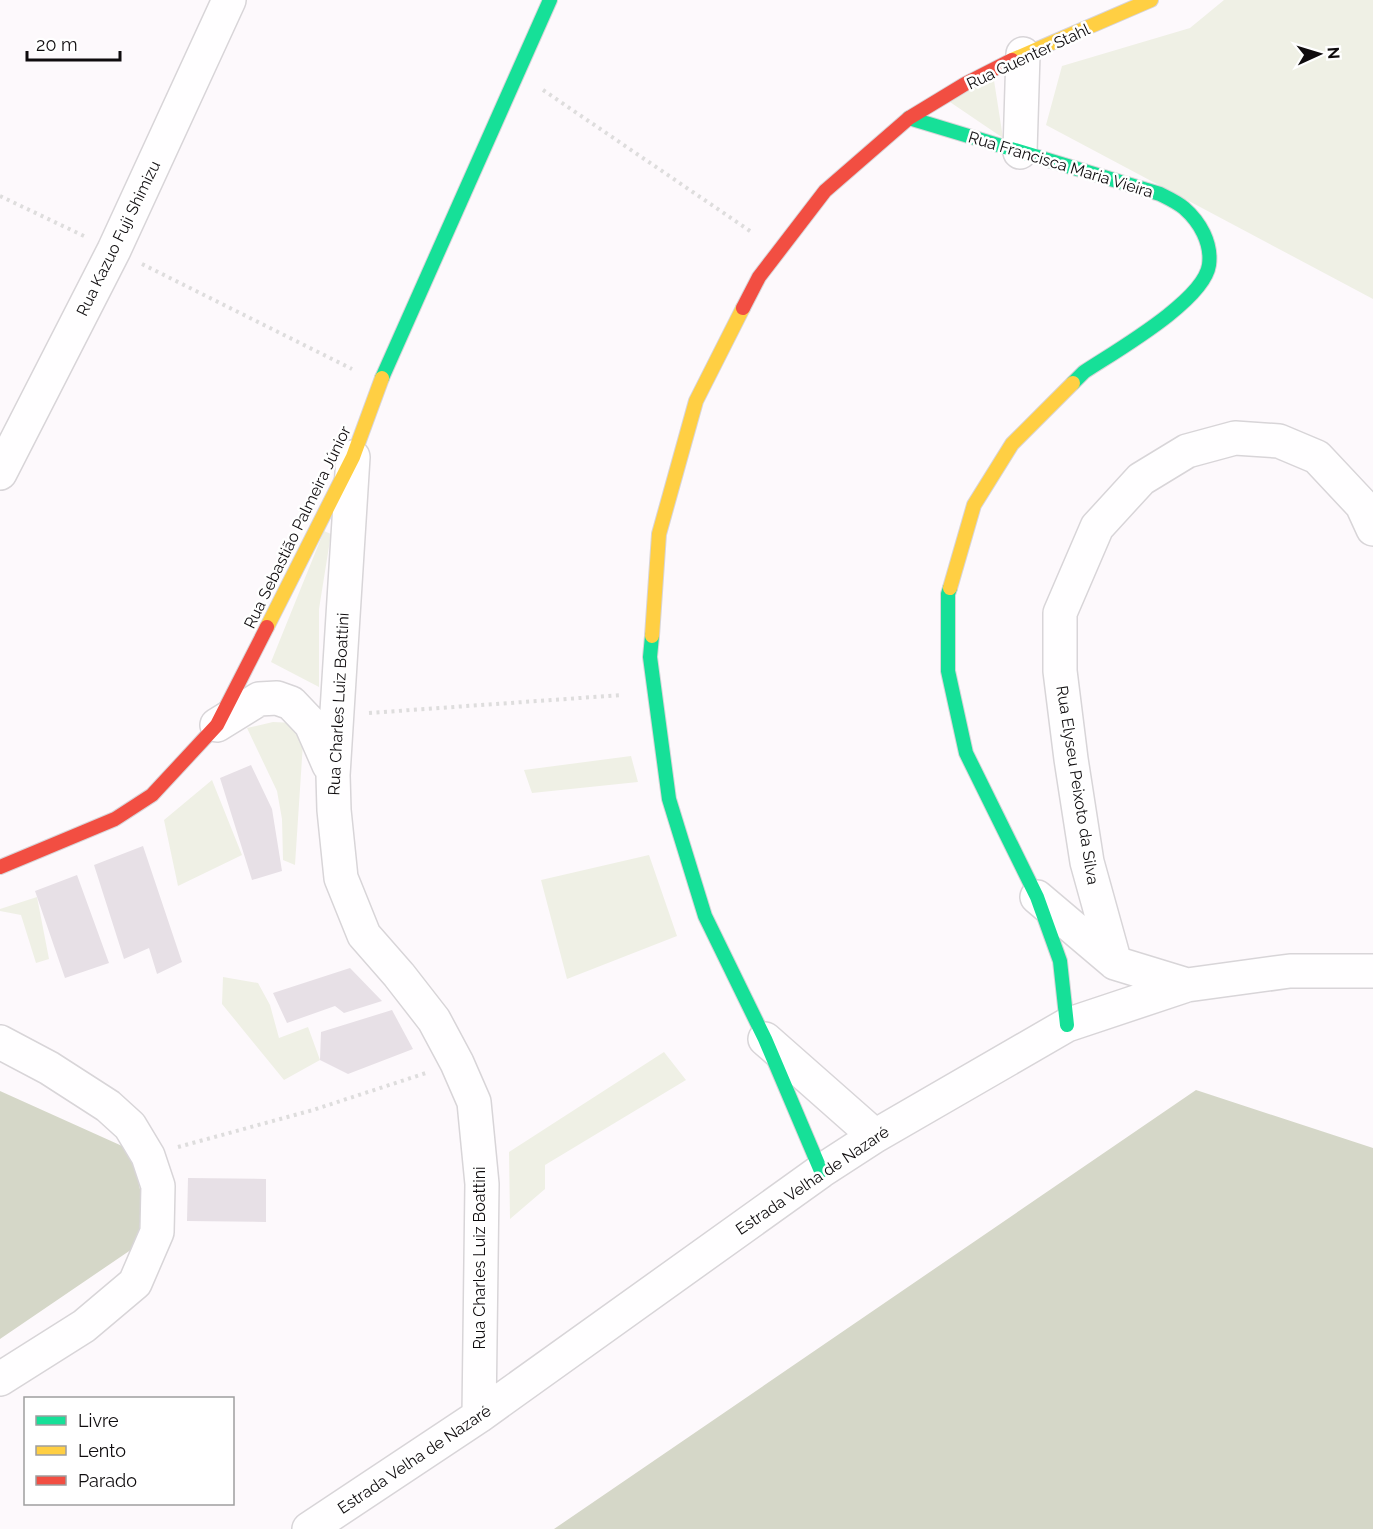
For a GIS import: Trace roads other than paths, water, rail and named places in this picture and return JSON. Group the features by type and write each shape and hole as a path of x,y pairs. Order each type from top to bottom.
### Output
{"street":[{"name":"Rua Kazuo Fuji Shimizu","path":"0,473 114,250 229,0"},
{"name":"Rua Guenter Stahl","path":"821,1171 765,1039 705,916 669,799 650,657 659,534 696,401 759,277 825,191 909,118 965,84 1023,54 1151,0"},
{"name":"Rua Sebastião Palmeira Júnior","path":"0,867 115,819 152,795 217,725 353,458 380,383 518,73 552,4"},
{"path":"1020,152 1023,54"},
{"name":"Rua Francisca Maria Vieira","path":"909,118 1160,194 1183,207 1200,225 1208,244 1209,266 1201,284 1168,315 1084,372 1012,444 975,505 948,594 948,671 966,753 1037,897 1060,961 1067,1024"},
{"name":"Rua Elyseu Peixoto da Silva","path":"1115,963 1087,862 1060,671 1060,613 1097,527 1140,479 1187,451 1235,438 1279,441 1317,457 1362,505 1373,529"},
{"name":"Rua Charles Luiz Boattini","path":"353,458 333,775 341,878 364,935 434,1020 457,1063 474,1102 482,1184 479,1416"},
{"path":"217,725 259,699 278,698 291,703 311,724 333,775"},
{"name":"Rua Francisca Maria Vieira","path":"1037,897 1115,963 1187,986"},
{"name":"Estrada Velha de Nazaré","path":"309,1529 479,1416 821,1171 875,1136 1067,1024 1187,986 1290,971 1373,971"},
{"path":"765,1039 875,1136"},
{"path":"0,1042 57,1073 108,1106 130,1126 148,1155 158,1186 157,1232 135,1283 84,1326 0,1379"}]}
